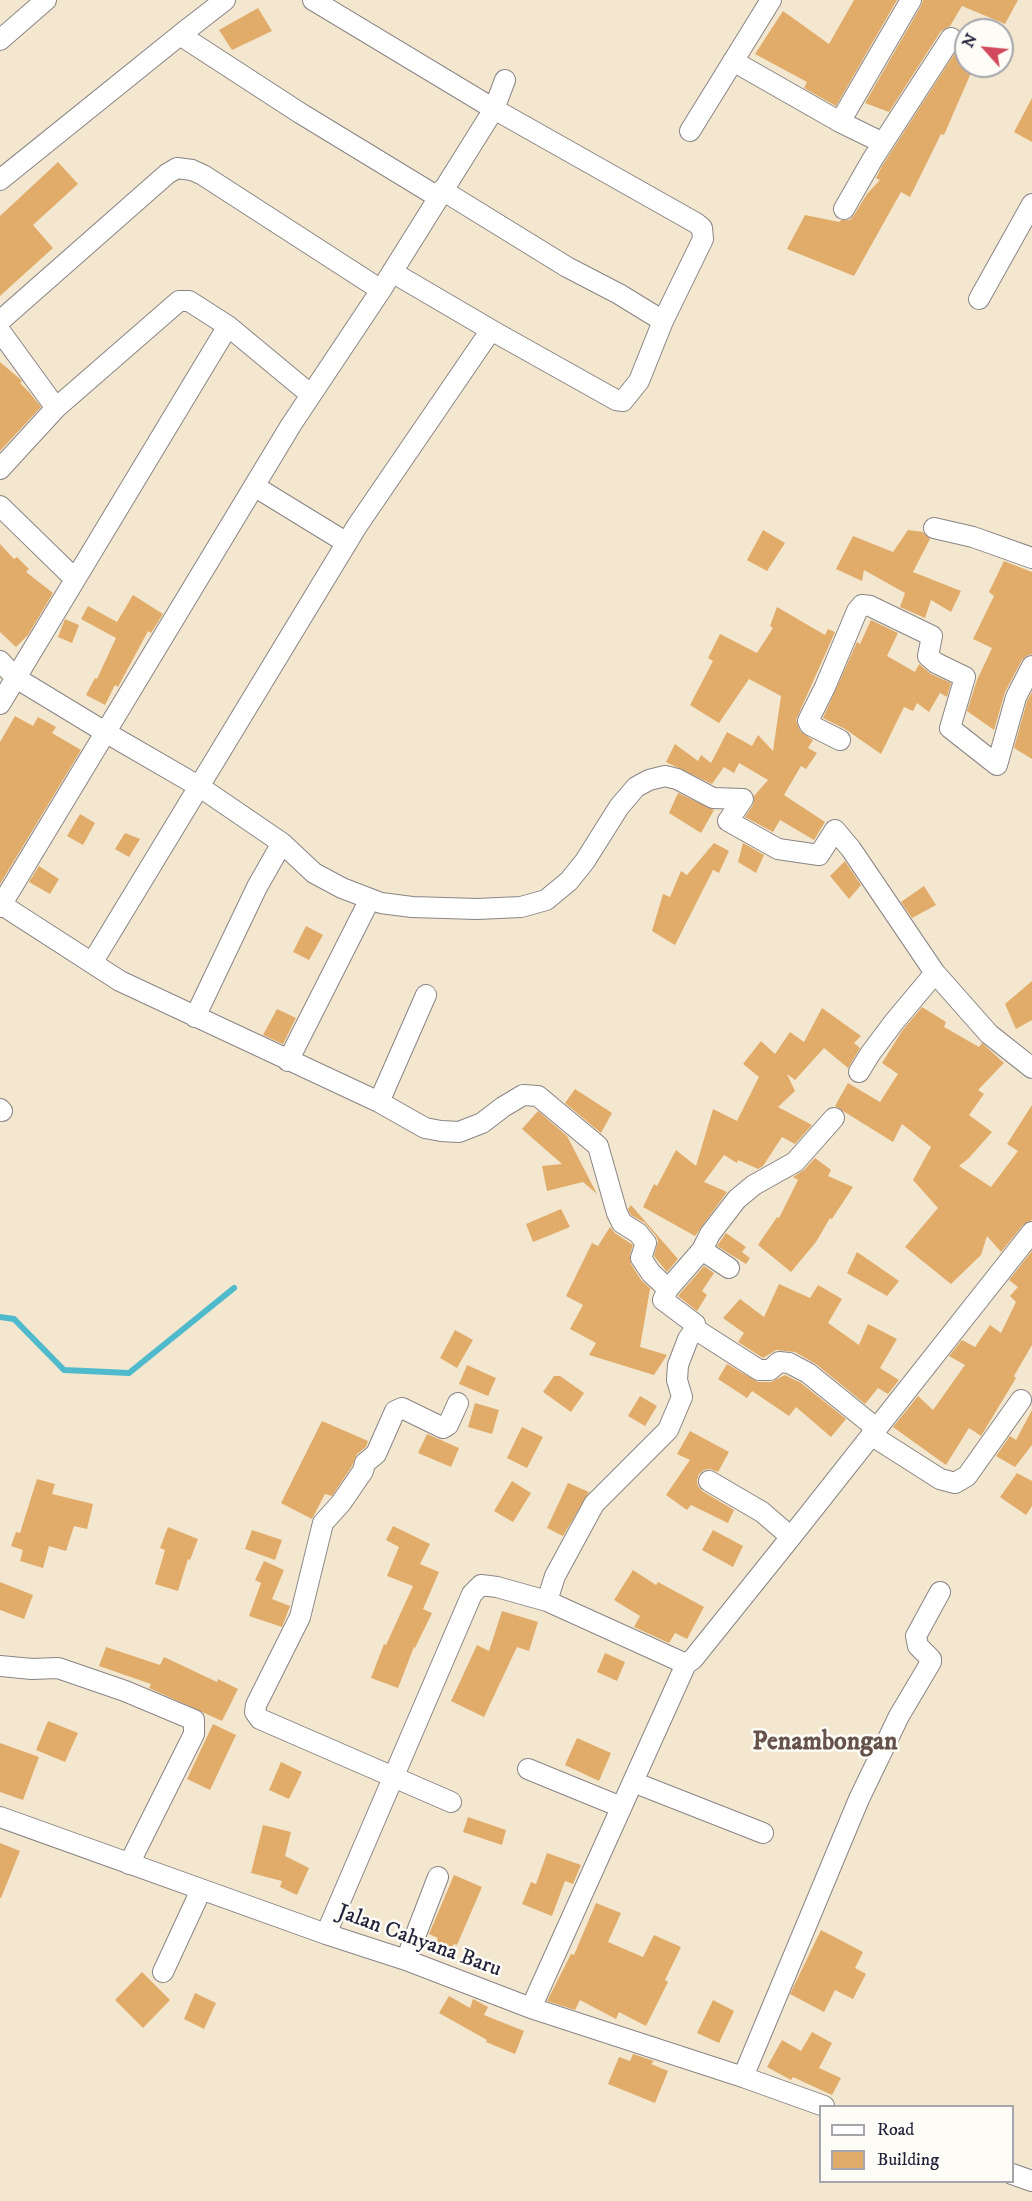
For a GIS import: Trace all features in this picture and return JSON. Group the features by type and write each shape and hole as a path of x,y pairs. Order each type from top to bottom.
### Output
{"street":[{"path":"0,40 46,0"},
{"path":"0,180 225,0"},
{"path":"313,0 494,109 702,228 703,239 663,321 639,381 623,401 604,393 491,330 392,272"},
{"path":"690,131 771,0"},
{"path":"840,122 911,0"},
{"path":"180,35 300,113 663,321"},
{"path":"844,208 951,38"},
{"path":"734,61 840,122 883,143"},
{"path":"505,80 494,109 381,290 310,394 1,906 120,981 379,1102 424,1128 459,1132 482,1123 502,1107 523,1095 538,1096 598,1146 617,1213 622,1222 638,1233 646,1243 640,1258 668,1289"},
{"path":"0,321 167,174 177,168 192,170 202,175 381,290"},
{"path":"979,299 1032,204"},
{"path":"0,470 56,408 179,301 189,302 228,326 310,394"},
{"path":"0,704 228,326"},
{"path":"92,963 347,543 491,330"},
{"path":"0,331 56,408"},
{"path":"254,486 347,543"},
{"path":"0,506 75,579"},
{"path":"934,528 973,537 1032,558"},
{"path":"840,740 810,725 808,721 862,605 870,606 932,636 928,656 936,663 965,677 950,728 997,765 1016,697 1032,666"},
{"path":"0,661 16,678 200,787 274,838 314,873 342,888 381,903 412,907 477,909 521,907 546,900 569,881 585,861 618,807 636,787 649,780 665,776 677,779 713,798 743,800 728,821 778,849 819,855 835,830 851,849 935,973 989,1034 1032,1068"},
{"path":"195,1017 257,887 274,838"},
{"path":"288,1061 370,898"},
{"path":"859,1072 894,1022 935,973"},
{"path":"379,1102 426,995"},
{"path":"834,1118 795,1162 754,1185 737,1199 710,1234 702,1250 668,1289 663,1300 694,1324 696,1329 759,1370 770,1370 779,1362 789,1362 808,1373 873,1431 940,1479 955,1483 961,1482 1021,1400"},
{"path":"531,2008 686,1664 693,1659 791,1537 1032,1232"},
{"path":"702,1250 729,1268"},
{"path":"547,1601 555,1576 594,1504 668,1430 682,1397 677,1380 678,1365 688,1339 696,1329"},
{"path":"451,1802 393,1779 260,1719 255,1712 256,1705 300,1617 323,1523 347,1496 363,1471 365,1463 376,1454 395,1411 402,1408 443,1428 448,1425 458,1403"},
{"path":"710,1481 762,1512 791,1537"},
{"path":"326,1934 472,1594 481,1585 497,1587 547,1601 686,1664"},
{"path":"743,2078 860,1799 899,1716 931,1662 916,1642 916,1636 940,1592"},
{"path":"0,1666 32,1669 58,1668 125,1691 194,1720 194,1734 129,1864"},
{"path":"528,1769 621,1807"},
{"path":"633,1782 763,1833"},
{"name":"Jalan Cahyana Baru","path":"0,1817 201,1890 406,1960 531,2008 821,2105"},
{"path":"406,1960 438,1877"},
{"path":"163,1972 201,1890"},
{"path":"1014,2175 1032,2181"}],"building":[{"path":"854,0 897,0 836,106 804,88 807,82 755,54 783,11 829,44"},
{"path":"923,0 1018,0 1008,18 991,18 962,6 950,26 941,31 889,112 865,103"},
{"path":"258,8 272,31 232,50 219,30"},
{"path":"954,54 954,78 969,78 944,135 941,134 910,197 901,192 854,276 787,249 805,215 839,222 850,220 867,194 880,180 876,178"},
{"path":"1032,98 1032,142 1014,132"},
{"path":"58,162 78,184 33,225 53,248 0,296 0,216"},
{"path":"0,362 22,381 20,383 41,407 0,451"},
{"path":"763,530 785,543 767,571 747,560"},
{"path":"908,530 923,532 930,539 913,572 961,591 951,612 931,600 925,618 900,607 905,593 864,570 862,581 836,569 853,536 893,552"},
{"path":"0,544 14,559 17,557 29,569 26,572 53,593 28,635 16,647 0,632"},
{"path":"1004,561 1032,572 1032,654 1022,660 1005,692 994,730 967,711 977,680 992,648 973,639 994,596 989,592"},
{"path":"133,595 163,614 151,633 148,631 118,687 115,685 105,705 86,695 95,678 97,679 116,638 81,619 88,606 117,622"},
{"path":"777,607 825,635 828,629 835,632 796,720 800,731 813,740 808,748 817,753 806,769 801,766 784,795 825,822 814,840 780,820 773,832 745,817 753,805 754,796 768,780 739,763 734,773 724,767 712,784 666,762 675,744 698,761 701,755 711,763 727,732 752,746 758,735 773,751 781,696 749,679 719,723 690,705 713,661 708,658 720,634 757,653 773,628 770,626"},
{"path":"65,619 79,625 72,643 58,637"},
{"path":"871,620 898,633 887,656 915,672 919,664 931,674 951,683 947,697 940,693 929,712 917,703 913,711 904,707 881,754 845,729 823,718 857,642 860,644"},
{"path":"1032,692 1032,759 1014,748 1027,701"},
{"path":"15,716 33,726 38,717 56,727 52,733 81,750 0,884 0,742"},
{"path":"678,793 714,810 701,833 669,813"},
{"path":"80,814 95,823 83,845 67,836"},
{"path":"125,833 140,839 129,857 115,849"},
{"path":"714,843 729,851 719,873 713,870 675,945 652,931 663,894 670,897 681,871 687,875"},
{"path":"743,843 764,855 756,873 738,862"},
{"path":"845,861 861,885 849,899 830,876"},
{"path":"39,866 59,879 50,894 29,882"},
{"path":"924,886 936,905 912,918 901,902"},
{"path":"306,926 323,935 309,960 293,952"},
{"path":"1032,981 1032,1020 1016,1029 1005,1004"},
{"path":"922,1007 946,1022 944,1027 979,1047 982,1043 1004,1063 978,1090 984,1094 969,1115 992,1132 959,1166 991,1187 1018,1151 1007,1144 1032,1105 1032,1220 1023,1225 1001,1252 987,1236 981,1255 951,1284 905,1247 938,1208 913,1180 931,1147 902,1124 893,1142 835,1106 848,1083 880,1102 898,1074 882,1063 902,1031"},
{"path":"822,1008 861,1036 854,1043 860,1048 848,1068 824,1048 795,1080 787,1074 795,1091 778,1107 812,1125 795,1144 782,1137 763,1166 758,1169 738,1160 737,1163 724,1155 704,1182 727,1192 695,1236 643,1207 654,1184 657,1186 676,1150 696,1166 713,1109 737,1121 759,1077 743,1064 761,1041 775,1054 790,1032 804,1042"},
{"path":"277,1009 296,1018 283,1044 263,1035"},
{"path":"575,1089 612,1113 601,1133 565,1103"},
{"path":"538,1111 567,1136 597,1194 583,1182 547,1191 542,1166 562,1164 522,1129"},
{"path":"815,1158 831,1170 828,1176 853,1187 816,1242 791,1272 758,1245 777,1217 779,1218 798,1180 793,1177 804,1170"},
{"path":"631,1205 678,1259 667,1272 654,1256 658,1241 656,1236 645,1223 631,1215 628,1209"},
{"path":"561,1209 570,1227 533,1242 526,1224"},
{"path":"610,1227 633,1245 630,1255 631,1264 641,1280 652,1290 650,1289 640,1347 667,1355 654,1375 589,1355 596,1343 570,1329 583,1305 566,1296 592,1243 598,1246"},
{"path":"726,1233 746,1247 742,1252 750,1258 746,1264 717,1246"},
{"path":"1032,1251 1032,1345 1014,1376 1016,1378 981,1436 969,1428 946,1465 893,1427 918,1396 933,1410 965,1365 949,1356 962,1340 975,1347 990,1325 1001,1333 1016,1302 1010,1296 1018,1287 1009,1280"},
{"path":"857,1252 899,1281 887,1296 847,1273"},
{"path":"704,1266 714,1273 702,1291 707,1295 697,1311 678,1296"},
{"path":"779,1284 810,1298 818,1285 842,1299 828,1323 859,1345 868,1324 897,1339 880,1368 899,1380 888,1394 878,1388 865,1404 816,1364 795,1352 776,1350 763,1358 738,1342 744,1333 723,1318 740,1299 764,1317"},
{"path":"455,1330 473,1340 457,1368 440,1358"},
{"path":"727,1364 758,1382 771,1382 785,1375 801,1383 846,1419 831,1437 796,1407 789,1416 752,1391 747,1398 718,1379"},
{"path":"467,1365 496,1378 488,1396 459,1384"},
{"path":"554,1376 560,1376 584,1393 571,1412 543,1392"},
{"path":"640,1396 657,1406 645,1426 628,1416"},
{"path":"475,1403 499,1410 492,1434 468,1427"},
{"path":"1032,1410 1032,1445 1015,1467 996,1456 1010,1436 1016,1440"},
{"path":"322,1421 368,1441 366,1447 357,1454 352,1466 332,1496 325,1494 312,1519 281,1503"},
{"path":"522,1427 543,1437 527,1468 507,1458"},
{"path":"690,1431 729,1452 718,1472 710,1469 704,1470 699,1474 697,1480 702,1491 734,1510 728,1523 691,1505 687,1510 666,1495 690,1460 677,1454"},
{"path":"427,1434 459,1448 451,1467 418,1453"},
{"path":"1017,1473 1032,1481 1032,1506 1026,1515 1000,1497"},
{"path":"37,1479 55,1484 52,1494 93,1504 87,1529 74,1526 66,1551 49,1546 43,1568 20,1561 23,1550 11,1546 16,1532 20,1533"},
{"path":"512,1481 531,1493 513,1522 494,1511"},
{"path":"568,1483 589,1492 563,1536 547,1528"},
{"path":"393,1526 430,1544 420,1564 439,1572 423,1609 432,1613 414,1647 398,1688 371,1678 384,1644 386,1645 413,1586 387,1576 399,1547 386,1540"},
{"path":"168,1527 198,1539 190,1560 188,1559 178,1591 155,1584 165,1550 160,1548"},
{"path":"252,1530 282,1540 275,1560 245,1549"},
{"path":"713,1530 743,1546 733,1567 702,1550"},
{"path":"264,1561 284,1570 272,1599 290,1606 282,1627 249,1616 261,1583 255,1580"},
{"path":"633,1570 656,1585 658,1582 704,1607 687,1639 675,1633 669,1643 634,1627 640,1616 614,1600"},
{"path":"0,1582 33,1595 24,1619 0,1610"},
{"path":"502,1611 538,1622 529,1651 517,1647 484,1717 451,1701 477,1645 489,1651"},
{"path":"106,1647 160,1665 164,1657 217,1682 218,1679 238,1689 222,1721 149,1688 151,1684 99,1666"},
{"path":"605,1653 625,1662 617,1681 597,1672"},
{"path":"48,1721 78,1733 65,1762 36,1750"},
{"path":"213,1724 236,1735 210,1790 187,1779"},
{"path":"577,1738 611,1753 599,1781 565,1765"},
{"path":"0,1743 39,1757 23,1800 0,1792"},
{"path":"281,1762 302,1772 289,1799 269,1790"},
{"path":"468,1817 506,1830 502,1845 463,1832"},
{"path":"263,1825 291,1832 285,1856 309,1868 297,1895 280,1887 282,1881 251,1873"},
{"path":"0,1843 20,1851 1,1898 0,1898"},
{"path":"547,1853 581,1865 573,1884 565,1881 552,1916 522,1904 531,1882 536,1884"},
{"path":"454,1875 482,1887 457,1945 454,1944 451,1949 436,1943 438,1938 429,1934"},
{"path":"596,1903 621,1913 608,1942 643,1957 654,1935 681,1947 665,1980 668,1982 646,2026 619,2012 616,2019 580,2000 575,2010 547,2001 571,1954 574,1955"},
{"path":"821,1930 863,1952 855,1968 866,1974 853,1999 835,1990 824,2012 790,1994"},
{"path":"142,1972 170,2000 143,2028 115,2000"},
{"path":"195,1993 216,2003 204,2029 184,2019"},
{"path":"449,1996 470,2008 473,1999 488,2007 484,2015 524,2031 515,2054 486,2042 487,2040 439,2013"},
{"path":"713,2000 734,2011 719,2043 697,2033"},
{"path":"812,2032 832,2043 819,2068 841,2078 832,2095 793,2077 791,2080 767,2067 782,2040 801,2051"},
{"path":"633,2054 654,2061 651,2064 668,2071 655,2103 608,2084 619,2057 630,2061"}],"waterway":[{"path":"0,1317 14,1319 64,1370 129,1373 234,1288"}],"district":[{"name":"Penambongan","path":"825,1744"}]}
